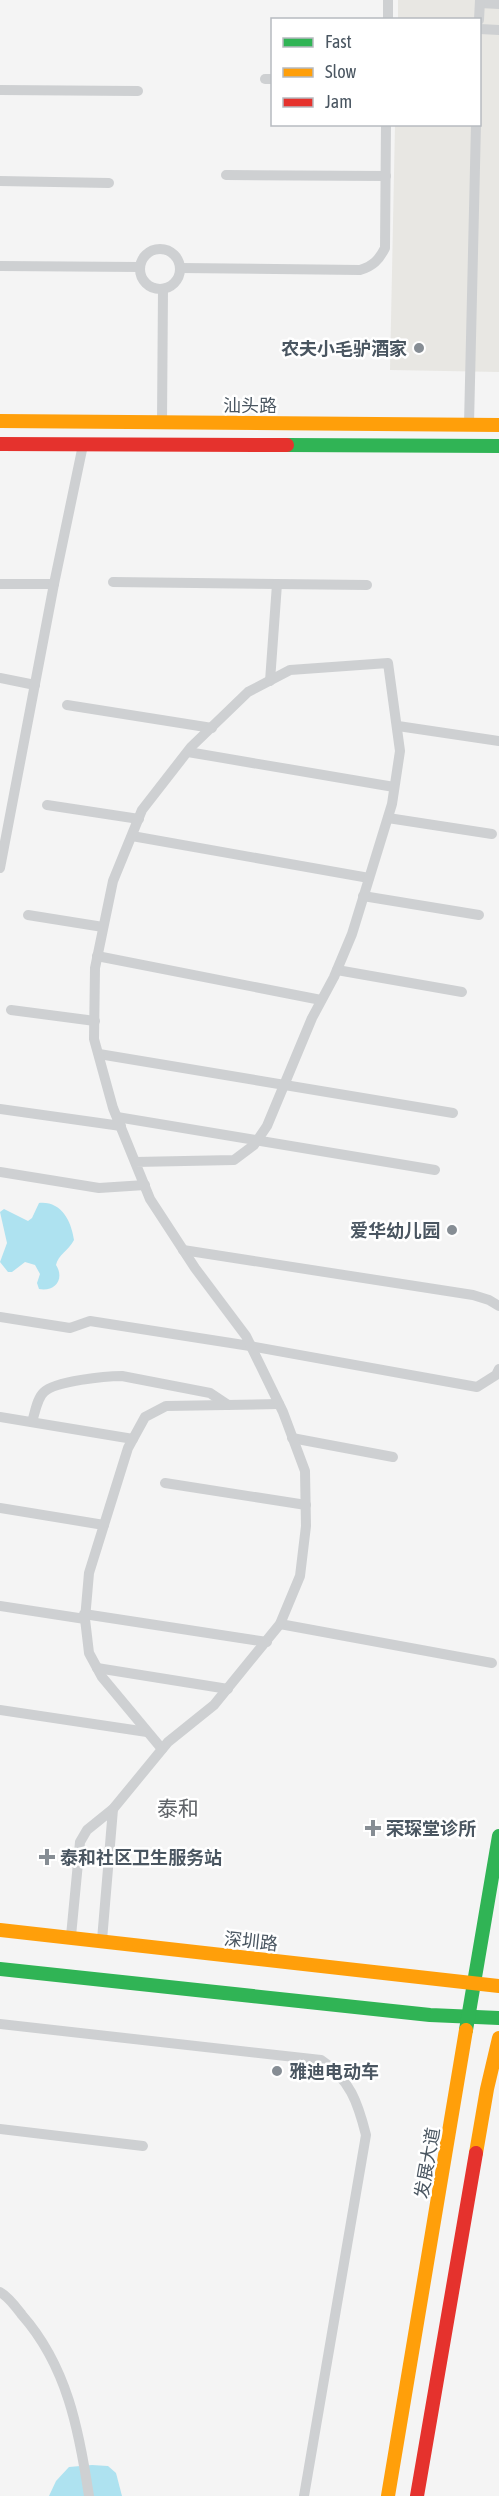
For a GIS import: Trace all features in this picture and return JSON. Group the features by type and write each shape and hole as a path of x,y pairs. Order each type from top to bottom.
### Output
{"street":[{"name":"汕头路","path":"0,421 499,425"},
{"path":"0,444 499,446"},
{"name":"发展大道","path":"388,2496 499,1836"},
{"name":"深圳路","path":"0,1930 499,1986"},
{"path":"0,1969 430,2015 499,2018"},
{"path":"417,2496 487,2089 499,2038"}],"lane":[{"path":"388,0 388,18"},
{"path":"479,18 480,2 499,4"},
{"path":"481,29 499,30"},
{"path":"0,90 138,91"},
{"path":"180,268 360,270 370,267 378,261 385,248 386,126"},
{"path":"469,424 476,126"},
{"path":"226,175 386,176"},
{"path":"0,181 109,183"},
{"path":"159,249 172,253 177,258 180,268 179,278 175,283 163,289 150,287 145,283 140,267 147,254 159,249"},
{"path":"0,266 140,267"},
{"path":"162,423 163,289"},
{"path":"0,868 3,832 88,421"},
{"path":"113,582 367,585"},
{"path":"0,584 54,584"},
{"path":"270,681 277,584"},
{"path":"70,1939 80,1842 87,1830 112,1809 162,1749 214,1705 280,1624 300,1576 306,1526 305,1471 279,1404 246,1336 183,1250 150,1199 144,1185 119,1122 94,1039 97,956 113,881 142,810 188,752 248,692 290,670 388,663 400,751 388,818 352,933 267,1126 258,1140 234,1160 135,1162"},
{"path":"0,678 35,684"},
{"path":"67,705 212,728"},
{"path":"398,726 499,741"},
{"path":"188,752 394,787"},
{"path":"47,805 139,819"},
{"path":"388,818 492,834"},
{"path":"132,836 369,878"},
{"path":"363,896 479,915"},
{"path":"28,915 103,927"},
{"path":"97,956 321,1000"},
{"path":"336,970 462,992"},
{"path":"11,1010 94,1021"},
{"path":"99,1054 453,1113"},
{"path":"0,1109 258,1140 435,1170"},
{"path":"0,1172 99,1188 144,1185"},
{"path":"183,1250 473,1295 499,1306"},
{"path":"0,1317 70,1328 90,1321 250,1346 477,1387 496,1375 499,1369"},
{"path":"32,1422 42,1394 50,1387 108,1376 122,1376 210,1393 228,1405"},
{"path":"162,1749 102,1677 89,1653 84,1617 89,1573 133,1439 144,1417 166,1406 279,1404"},
{"path":"0,1417 133,1439"},
{"path":"292,1438 393,1457"},
{"path":"165,1483 306,1505"},
{"path":"0,1508 104,1525"},
{"path":"0,1606 267,1642"},
{"path":"280,1624 492,1663"},
{"path":"97,1668 228,1689"},
{"path":"0,1710 147,1732"},
{"path":"102,1943 112,1809"},
{"path":"0,2024 321,2060 337,2070 350,2089 360,2109 366,2135 304,2496"},
{"path":"0,2129 143,2146"},
{"path":"0,2292 44,2341 62,2375 83,2456 89,2496"}],"shaded area":[{"path":"398,0 499,0 499,372 390,370 395,126 481,126 481,18 398,18"}],"water":[{"path":"39,1203 53,1205 64,1213 74,1240 57,1261 59,1280 54,1286 45,1289 39,1289 37,1283 40,1274 35,1265 25,1262 12,1272 8,1272 0,1262 7,1243 0,1212 4,1209 28,1221 32,1218"},
{"path":"108,2466 116,2473 122,2496 49,2496 56,2481 69,2467"}],"traffic: fast":[{"path":"287,445 499,446"},
{"path":"466,2030 499,1836"},
{"path":"0,1969 430,2015 499,2018"}],"traffic: slow":[{"path":"0,421 499,425"},
{"path":"0,1930 499,1986"},
{"path":"388,2496 466,2030"},
{"path":"476,2153 499,2038"}],"traffic: jam":[{"path":"0,444 287,445"},
{"path":"417,2496 476,2153"}],"place":[{"name":"农夫小毛驴酒家","path":"419,348"},
{"name":"爱华幼儿园","path":"452,1230"},
{"name":"荣琛堂诊所","path":"373,1828"},
{"name":"泰和社区卫生服务站","path":"47,1857"},
{"name":"雅迪电动车","path":"277,2071"}],"district":[{"name":"泰和","path":"178,1808"}]}
